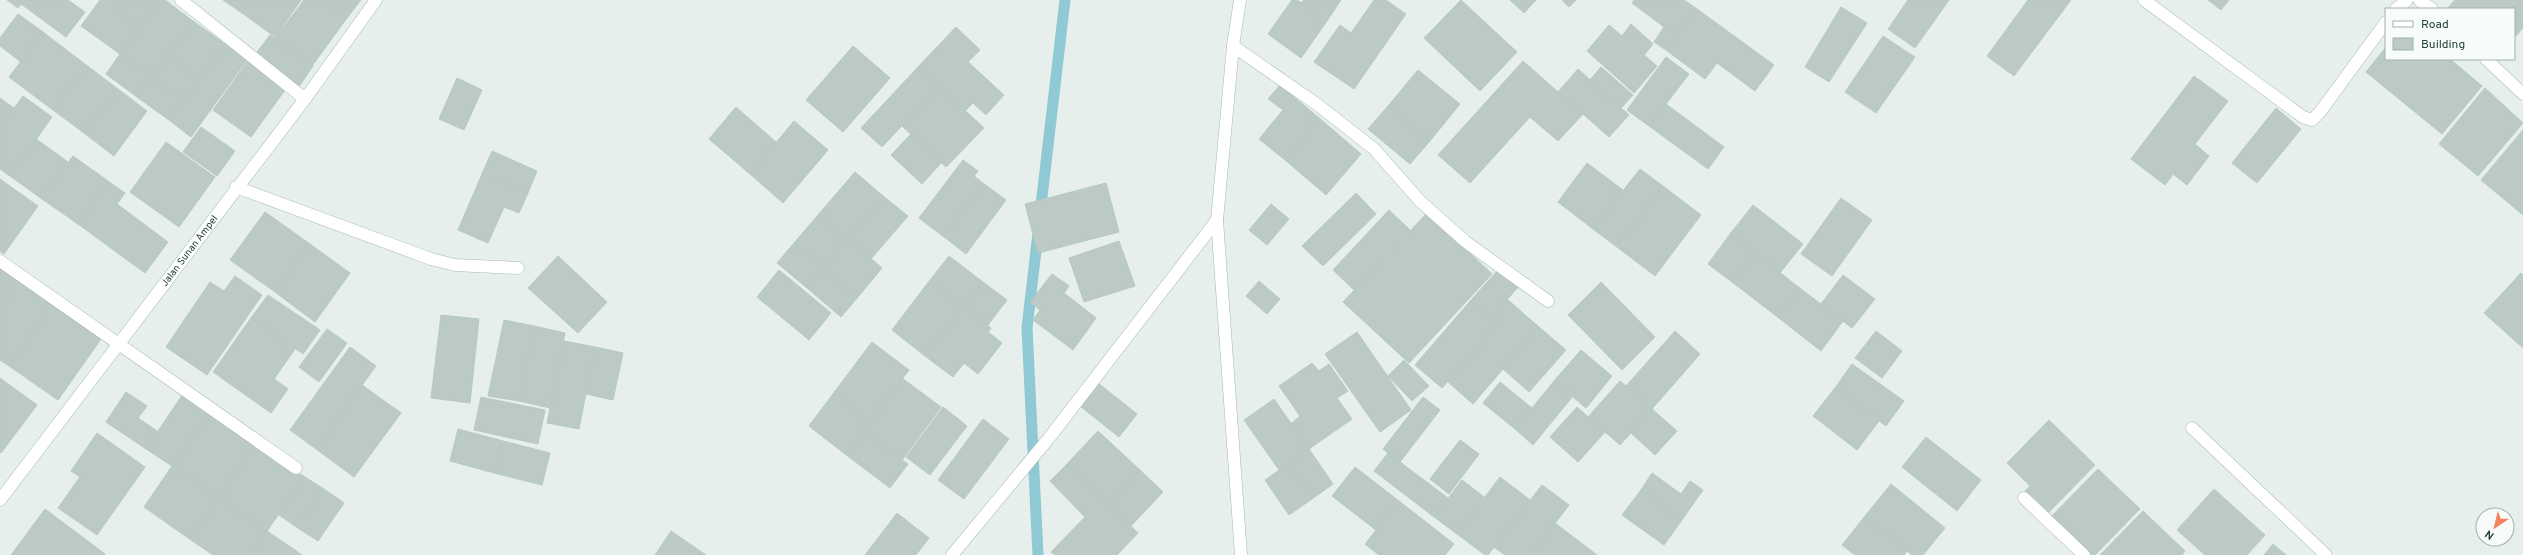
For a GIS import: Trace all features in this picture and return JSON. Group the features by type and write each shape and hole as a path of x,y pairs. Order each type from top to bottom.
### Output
{"street":[{"path":"181,0 305,99"},
{"name":"Jalan Sunan Ampel","path":"0,500 236,187 305,99 376,0"},
{"path":"1240,0 1233,46 1217,220 1240,555"},
{"path":"2144,0 2302,117 2312,120 2320,112 2385,23"},
{"path":"2397,8 2407,0"},
{"path":"2419,0 2431,8"},
{"path":"1233,46 1318,105 1374,149 1420,201 1466,242 1548,301"},
{"path":"2487,60 2523,94"},
{"path":"236,187 431,259 455,265 518,268"},
{"path":"952,555 1049,438 1217,220"},
{"path":"0,261 296,468"},
{"path":"2192,428 2326,555"},
{"path":"2024,498 2084,555"}],"building":[{"path":"7,0 24,0 18,8"},
{"path":"24,0 68,0 85,12 66,37 21,4"},
{"path":"100,0 140,28 120,54 81,26"},
{"path":"102,0 121,0 114,9"},
{"path":"121,0 160,0 140,28 114,9"},
{"path":"160,0 165,0 193,21 151,77 120,54"},
{"path":"223,0 251,0 242,13"},
{"path":"251,0 301,0 275,37 242,13"},
{"path":"304,0 322,0 347,18 312,66 275,38"},
{"path":"322,0 361,0 347,18"},
{"path":"1292,0 1297,0 1327,21 1301,58 1268,34"},
{"path":"1304,0 1341,0 1327,21 1301,3"},
{"path":"1374,0 1386,0 1406,14 1354,89 1314,62 1340,25 1351,33"},
{"path":"1461,0 1517,52 1480,91 1424,38"},
{"path":"1510,0 1536,0 1524,13"},
{"path":"1562,0 1576,0 1569,7"},
{"path":"1634,0 1684,0 1697,9 1666,50 1654,42 1664,27 1632,3"},
{"path":"1908,0 1949,0 1915,48 1888,29"},
{"path":"2028,0 2071,0 2014,76 1987,56"},
{"path":"2208,0 2229,0 2221,10"},
{"path":"2455,0 2523,0 2523,28 2515,37 2515,8 2448,8"},
{"path":"1841,7 1867,23 1829,82 1805,67"},
{"path":"1697,9 1774,65 1755,91 1717,63 1705,79 1666,50"},
{"path":"18,14 43,32 21,62 0,46 0,38"},
{"path":"193,21 225,44 199,79 167,55"},
{"path":"1631,24 1653,44 1644,55 1657,66 1634,93 1587,51 1609,25 1622,36"},
{"path":"956,27 980,50 968,62 1004,95 986,115 973,103 965,111 918,67"},
{"path":"43,32 86,65 53,110 9,77"},
{"path":"270,35 313,66 298,88 254,56"},
{"path":"1883,36 1915,57 1876,113 1845,92"},
{"path":"225,44 247,60 191,137 169,120"},
{"path":"853,46 890,78 843,132 806,100"},
{"path":"2385,48 2385,60 2451,60 2482,86 2442,134 2366,72"},
{"path":"120,54 151,77 137,97 106,74"},
{"path":"167,55 199,79 183,101 151,77"},
{"path":"1666,57 1689,74 1649,126 1627,110"},
{"path":"250,58 288,86 251,137 213,110"},
{"path":"1523,61 1583,114 1558,141 1530,117 1470,183 1438,155"},
{"path":"86,65 118,89 84,133 53,110"},
{"path":"918,67 939,86 882,147 861,128"},
{"path":"1601,67 1633,95 1621,108 1590,80"},
{"path":"1578,69 1629,115 1609,137 1558,92"},
{"path":"1418,70 1460,104 1430,141 1388,106"},
{"path":"2194,76 2228,101 2195,144 2209,156 2187,185 2173,174 2165,185 2131,159"},
{"path":"151,77 183,101 169,120 137,97"},
{"path":"457,78 482,90 464,130 439,119"},
{"path":"1280,85 1319,118 1285,160 1259,139 1283,110 1268,99"},
{"path":"939,86 984,128 946,167 902,126"},
{"path":"2485,88 2523,123 2478,176 2439,144"},
{"path":"118,89 147,111 114,156 84,133"},
{"path":"23,96 52,117 10,176 0,169 0,128"},
{"path":"0,98 14,108 0,128"},
{"path":"1666,104 1724,147 1708,169 1649,126"},
{"path":"1388,106 1430,141 1410,164 1368,129"},
{"path":"736,107 776,142 750,174 709,139"},
{"path":"2276,108 2301,129 2257,183 2232,163"},
{"path":"1319,118 1361,154 1326,195 1285,160"},
{"path":"794,121 828,150 783,203 750,174"},
{"path":"201,127 235,151 217,176 183,152"},
{"path":"2523,130 2523,215 2481,180"},
{"path":"911,134 941,163 922,184 891,155"},
{"path":"36,139 68,162 42,199 10,176"},
{"path":"166,142 215,177 179,227 130,192"},
{"path":"492,151 537,171 528,193 482,174"},
{"path":"73,156 108,181 78,224 42,199"},
{"path":"963,160 978,171 974,176 984,184 944,237 919,218"},
{"path":"1587,163 1623,190 1593,229 1558,202"},
{"path":"1640,169 1663,186 1617,247 1593,229"},
{"path":"855,172 883,196 847,238 818,215"},
{"path":"482,174 528,193 519,213 504,207 488,243 458,230"},
{"path":"0,179 7,184 0,194"},
{"path":"108,181 125,193 117,204 168,242 145,273 78,224"},
{"path":"1106,183 1119,232 1038,253 1025,204"},
{"path":"7,184 38,206 4,254 0,251 0,194"},
{"path":"984,184 1006,200 966,254 944,237"},
{"path":"1663,186 1701,215 1655,276 1617,247"},
{"path":"1356,193 1376,214 1323,266 1302,246"},
{"path":"883,196 908,216 871,259 847,238"},
{"path":"1841,198 1872,220 1832,276 1801,254"},
{"path":"1271,204 1289,219 1267,245 1249,230"},
{"path":"1753,205 1803,244 1780,273 1730,234"},
{"path":"1389,210 1410,230 1354,290 1333,270"},
{"path":"265,212 310,244 275,292 230,260"},
{"path":"1427,213 1492,274 1409,363 1343,302"},
{"path":"818,215 847,238 823,268 794,243"},
{"path":"1730,234 1755,253 1732,282 1708,264"},
{"path":"847,238 882,268 858,297 823,268"},
{"path":"1119,241 1135,286 1084,302 1069,258"},
{"path":"794,243 823,268 806,287 777,263"},
{"path":"310,244 350,273 315,322 275,292"},
{"path":"1755,253 1801,289 1779,318 1732,282"},
{"path":"558,256 607,302 578,333 528,288"},
{"path":"949,256 983,282 964,306 930,280"},
{"path":"0,268 19,282 0,309"},
{"path":"823,268 858,297 841,317 806,287"},
{"path":"1499,269 1519,286 1492,317 1472,299"},
{"path":"779,270 831,313 809,340 757,297"},
{"path":"2521,273 2523,275 2523,348 2484,313"},
{"path":"1052,274 1069,286 1064,293 1096,318 1073,350 1033,320 1040,310 1030,302"},
{"path":"1843,275 1875,299 1852,328 1821,304"},
{"path":"235,276 262,295 207,375 166,347 210,282 224,291"},
{"path":"930,280 964,306 925,356 892,330"},
{"path":"1259,281 1280,299 1267,314 1246,296"},
{"path":"19,282 52,305 9,366 0,360 0,309"},
{"path":"983,282 1007,300 988,325 964,306"},
{"path":"1601,282 1655,337 1622,370 1568,315"},
{"path":"1801,289 1843,321 1821,351 1779,318"},
{"path":"268,295 320,330 303,354 251,318"},
{"path":"1472,299 1499,323 1442,388 1415,365"},
{"path":"1507,299 1539,327 1473,404 1448,382 1499,323 1492,317"},
{"path":"52,305 101,339 58,400 9,366"},
{"path":"964,306 991,328 988,332 1002,343 978,374 964,363 953,377 925,356"},
{"path":"441,315 479,319 470,403 431,398"},
{"path":"251,318 295,349 274,379 288,389 271,413 213,372"},
{"path":"504,320 534,326 519,401 488,396"},
{"path":"534,326 565,333 550,408 519,401"},
{"path":"1539,327 1566,350 1529,392 1503,369"},
{"path":"327,329 347,343 319,382 299,367"},
{"path":"1675,331 1700,354 1652,409 1626,386"},
{"path":"1876,331 1902,351 1882,378 1855,358"},
{"path":"1357,332 1411,410 1380,432 1325,354"},
{"path":"564,341 595,347 579,429 547,423"},
{"path":"872,342 909,370 869,422 833,394"},
{"path":"350,347 376,366 316,449 290,430"},
{"path":"595,347 623,353 613,400 586,394"},
{"path":"1581,350 1612,376 1586,408 1554,381"},
{"path":"1404,360 1429,386 1412,401 1388,376"},
{"path":"1312,363 1319,371 1329,364 1348,391 1337,398 1352,419 1309,449 1291,424 1300,416 1279,386"},
{"path":"1852,364 1904,401 1886,426 1835,388"},
{"path":"0,378 37,405 1,453 0,452"},
{"path":"902,378 941,407 902,460 863,431"},
{"path":"1554,381 1573,396 1533,445 1515,429"},
{"path":"1620,381 1652,409 1620,445 1588,417"},
{"path":"1500,382 1532,408 1515,429 1483,403"},
{"path":"1098,383 1137,414 1119,437 1080,406"},
{"path":"362,385 401,413 354,477 316,449"},
{"path":"1835,388 1879,421 1857,450 1813,416"},
{"path":"126,392 147,406 138,418 157,431 146,449 106,422"},
{"path":"183,394 210,411 172,466 146,449"},
{"path":"833,394 869,422 845,454 809,426"},
{"path":"481,397 545,410 538,444 474,430"},
{"path":"1423,397 1440,410 1400,462 1383,449"},
{"path":"1274,399 1309,449 1279,470 1244,420"},
{"path":"943,407 967,426 930,475 906,457"},
{"path":"1577,407 1605,432 1578,462 1550,437"},
{"path":"1652,409 1677,431 1655,455 1631,433"},
{"path":"210,411 256,443 219,498 172,466"},
{"path":"983,419 1009,439 964,499 938,480"},
{"path":"2049,420 2095,465 2048,513 2025,491 2030,486 2007,463"},
{"path":"458,429 503,441 494,473 450,461"},
{"path":"863,431 908,464 890,488 845,454"},
{"path":"1098,431 1140,470 1107,504 1066,465"},
{"path":"97,433 145,467 97,535 58,508 80,477 71,471"},
{"path":"1926,437 1981,480 1957,511 1902,467"},
{"path":"1460,440 1479,454 1449,494 1430,479"},
{"path":"503,441 550,453 542,485 494,473"},
{"path":"256,443 305,477 267,531 219,498"},
{"path":"1309,449 1333,484 1312,499 1288,464"},
{"path":"1388,453 1448,498 1434,517 1374,471"},
{"path":"1288,464 1312,499 1289,515 1265,480"},
{"path":"1066,465 1138,533 1117,555 1055,555 1051,552 1085,517 1050,481"},
{"path":"172,466 219,498 191,540 144,507"},
{"path":"1355,467 1399,501 1376,530 1332,496"},
{"path":"2098,469 2140,509 2095,555 2087,555 2049,519"},
{"path":"1140,470 1163,492 1130,527 1107,504"},
{"path":"1652,473 1681,494 1690,481 1703,490 1682,520 1641,490"},
{"path":"305,477 324,489 298,528 279,515"},
{"path":"1500,477 1530,500 1488,555 1485,555 1457,534"},
{"path":"1462,480 1484,497 1457,534 1434,517"},
{"path":"1891,484 1945,528 1923,555 1912,555 1865,516"},
{"path":"1542,485 1569,505 1531,555 1505,555 1494,547"},
{"path":"324,489 344,503 318,541 298,528"},
{"path":"2214,489 2265,535 2247,555 2205,555 2177,530"},
{"path":"1641,490 1682,520 1664,545 1622,515"},
{"path":"219,498 267,531 251,555 213,555 191,540"},
{"path":"1399,501 1454,544 1445,555 1379,555 1365,544"},
{"path":"45,509 105,554 11,555"},
{"path":"2143,511 2185,551 2182,555 2100,555"},
{"path":"897,513 929,538 916,555 865,555"},
{"path":"1865,516 1907,551 1904,555 1855,555 1842,545"},
{"path":"1555,523 1597,555 1531,555"},
{"path":"267,531 295,550 292,555 251,555"},
{"path":"671,531 706,555 655,555"},
{"path":"2273,544 2286,555 2264,555"},
{"path":"295,550 302,555 292,555"}],"waterway":[{"path":"1040,214 1065,0"},
{"path":"1038,233 1027,328 1038,555"}]}
